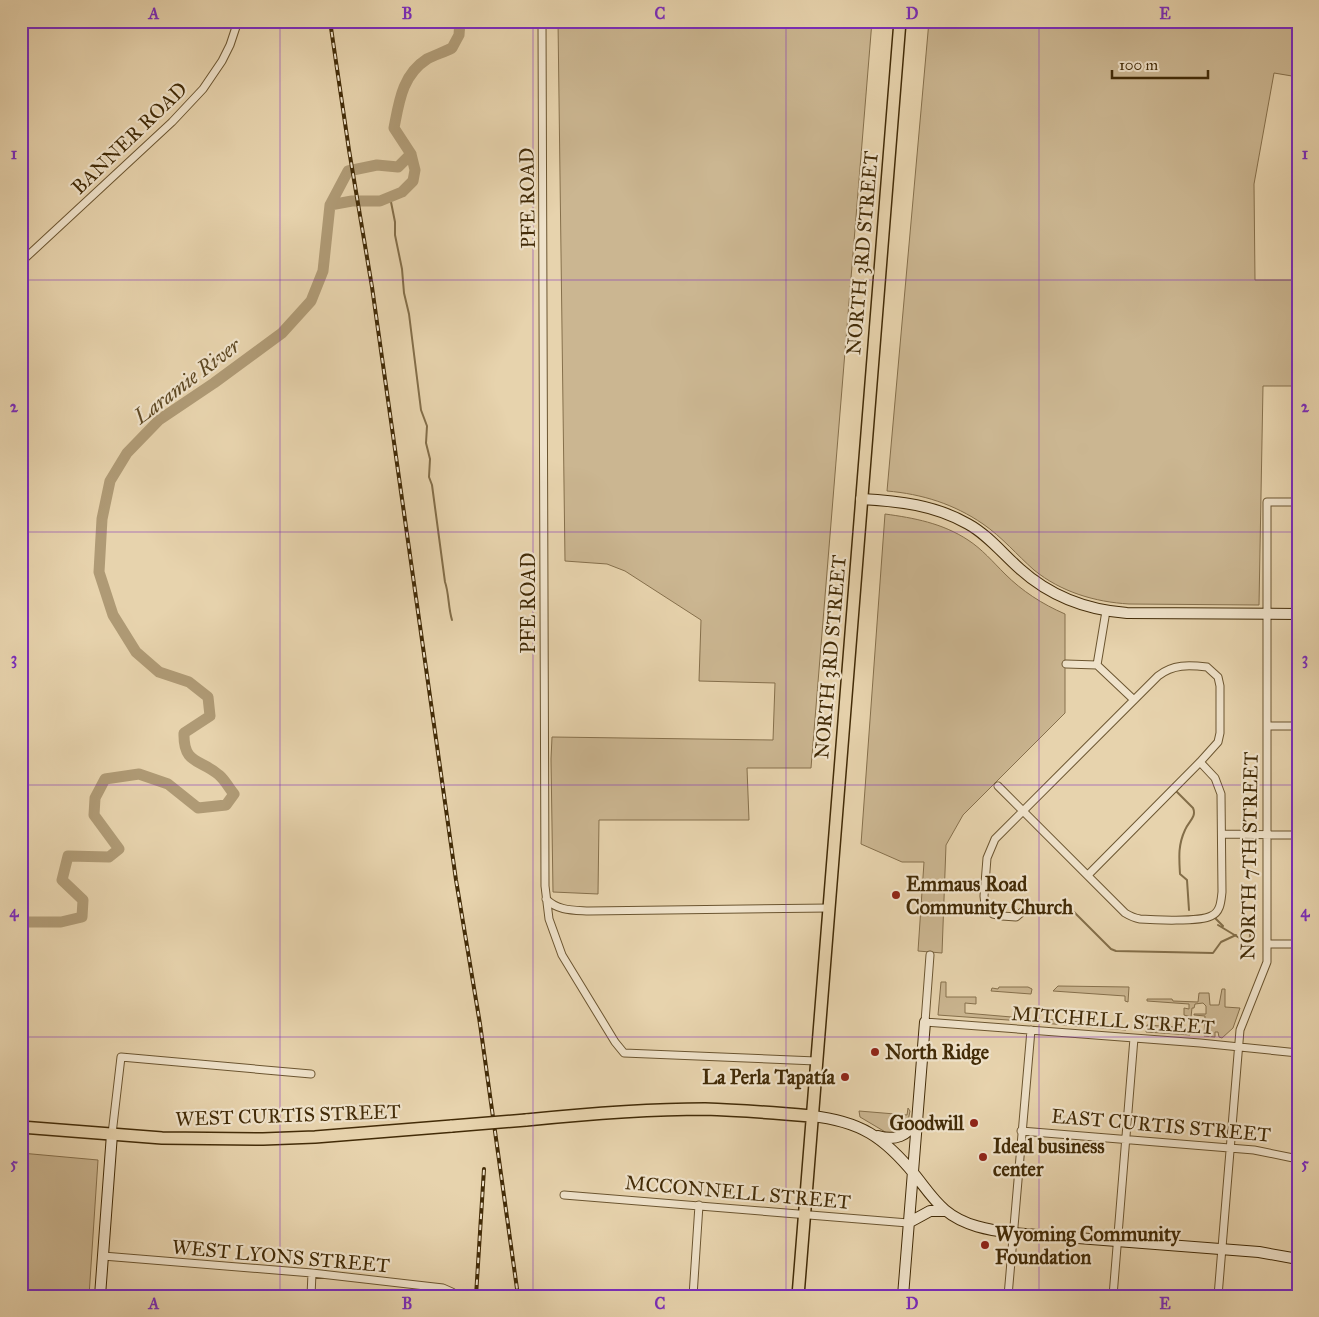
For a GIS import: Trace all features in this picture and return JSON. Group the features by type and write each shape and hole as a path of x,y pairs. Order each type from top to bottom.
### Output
{"main road":[{"name":"NORTH 3RD STREET","path":"798,1296 900,21"},
{"name":"WEST CURTIS STREET","path":"21,1128 162,1138 263,1139 315,1137 622,1111 679,1109 753,1111 811,1116"}],"street":[{"name":"BANNER ROAD","path":"21,262 172,122 203,89 226,53 238,21"},
{"name":"PFE ROAD","path":"542,21 546,898 550,918 557,943 593,1006 624,1053 816,1061"},
{"path":"862,499 907,503 929,507 951,515 970,525 1034,581 1069,600 1106,611 1127,613 1298,614"},
{"name":"NORTH 7TH STREET","path":"1218,1296 1240,1030 1267,962 1267,502 1298,502"},
{"path":"1097,665 1106,611"},
{"path":"1066,664 1097,665 1133,699"},
{"path":"1022,912 1016,917 1008,917 994,914 985,905 987,858 994,839 1133,699 1162,673 1173,667 1200,666 1214,671 1220,686 1220,733 1218,742 1088,875"},
{"path":"1267,726 1298,726"},
{"path":"998,786 1125,913 1138,919 1192,919 1212,916 1221,904 1221,794 1215,778 1200,762"},
{"path":"1222,834 1298,835"},
{"path":"546,898 551,903 565,910 589,911 829,908"},
{"path":"1267,944 1298,944"},
{"path":"902,1296 930,955"},
{"name":"MITCHELL STREET","path":"926,1022 1239,1046 1298,1053"},
{"path":"1008,1296 1031,1030"},
{"path":"1113,1296 1134,1038"},
{"path":"100,1296 112,1134 120,1057 311,1074"},
{"path":"811,1116 843,1121 884,1138 896,1138 908,1132 917,1119"},
{"name":"EAST CURTIS STREET","path":"1021,1131 1125,1141 1230,1148 1269,1152 1298,1159"},
{"path":"873,1134 912,1172 946,1211 967,1223 987,1230 1276,1254 1298,1259"},
{"name":"MCCONNELL STREET","path":"564,1195 804,1213 908,1223"},
{"path":"692,1296 699,1205"},
{"path":"908,1223 930,1212 946,1211"},
{"name":"WEST LYONS STREET","path":"103,1256 312,1273 444,1288 452,1292 454,1296"},
{"path":"311,1296 312,1273"}],"shaded area":[{"path":"558,21 872,21 811,768 747,768 749,820 599,820 598,894 553,892 552,737 773,740 775,683 699,681 701,620 625,571 607,564 565,561"},
{"path":"929,21 1298,21 1298,77 1274,73 1254,184 1255,280 1298,280 1298,386 1263,386 1259,605 1129,604 1091,598 1067,590 1044,578 990,529 961,511 925,497 887,491"},
{"path":"885,514 928,522 958,534 978,547 1025,591 1048,606 1065,614 1065,713 963,815 946,845 942,953 918,951 924,862 902,862 861,844"},
{"path":"941,982 946,982 946,997 976,997 976,1004 965,1003 965,1013 1023,1018 1022,1021 938,1015"},
{"path":"1058,986 1129,987 1128,1002 1125,1001 1125,996 1053,991"},
{"path":"999,987 1028,987 1032,989 1031,994 991,991 992,988 998,989"},
{"path":"1222,989 1225,989 1225,1007 1240,1008 1233,1028 1222,1038 1219,1037 1218,1032 1215,1032 1215,1037 1204,1036 1205,1016 1194,1015 1206,1014 1206,1006 1203,1003 1195,1004 1194,1008 1192,1008 1191,1017 1184,1015 1184,1008 1189,1009 1189,1004 1147,1001 1147,999 1172,999 1173,1001 1198,1002 1199,993 1209,993 1210,1005 1219,1005"},
{"path":"1045,1019 1126,1026 1126,1030 1042,1023"},
{"path":"1147,1025 1190,1028 1190,1035 1146,1032"},
{"path":"908,1108 910,1111 907,1126 899,1133 887,1133 860,1117 859,1111 907,1115"},
{"path":"21,1153 98,1160 89,1296 21,1296"}],"waterway":[{"name":"Laramie River","path":"21,922 61,922 82,917 83,900 62,880 68,856 109,857 119,849 94,815 95,798 105,779 139,774 168,784 198,808 226,805 234,794 219,775 190,756 184,743 184,733 210,716 208,697 189,682 159,672 136,652 113,615 99,572 102,519 110,481 127,453 159,420 214,383 282,333 311,301 323,271 330,205 348,171 377,165 398,167 411,154 394,128 403,90 412,73 419,65 427,59 452,48 459,35 460,21"},
{"name":"Laramie River","path":"330,205 352,201 380,201 402,192 413,181 415,170 411,154"},
{"path":"390,197 404,293 409,314 421,410 427,426 426,443 430,459 429,477 432,485 452,620"},
{"path":"1175,790 1194,811 1181,841 1180,851 1180,874 1187,880 1189,910"},
{"path":"1074,912 1111,949 1116,951 1213,953 1221,942 1236,935"},
{"path":"1214,917 1223,926"},
{"path":"1218,925 1251,945"},
{"path":"1249,943 1251,929"}],"railway":[{"path":"330,21 372,287 456,880 480,1024 518,1296"},
{"path":"476,1296 484,1169"}],"place":[{"name":"Emmaus Road Community Church","path":"896,895"},
{"name":"North Ridge","path":"875,1052"},
{"name":"La Perla Tapatía","path":"845,1077"},
{"name":"Goodwill","path":"974,1123"},
{"name":"Ideal business center","path":"983,1157"},
{"name":"Wyoming Community Foundation","path":"985,1245"}]}
